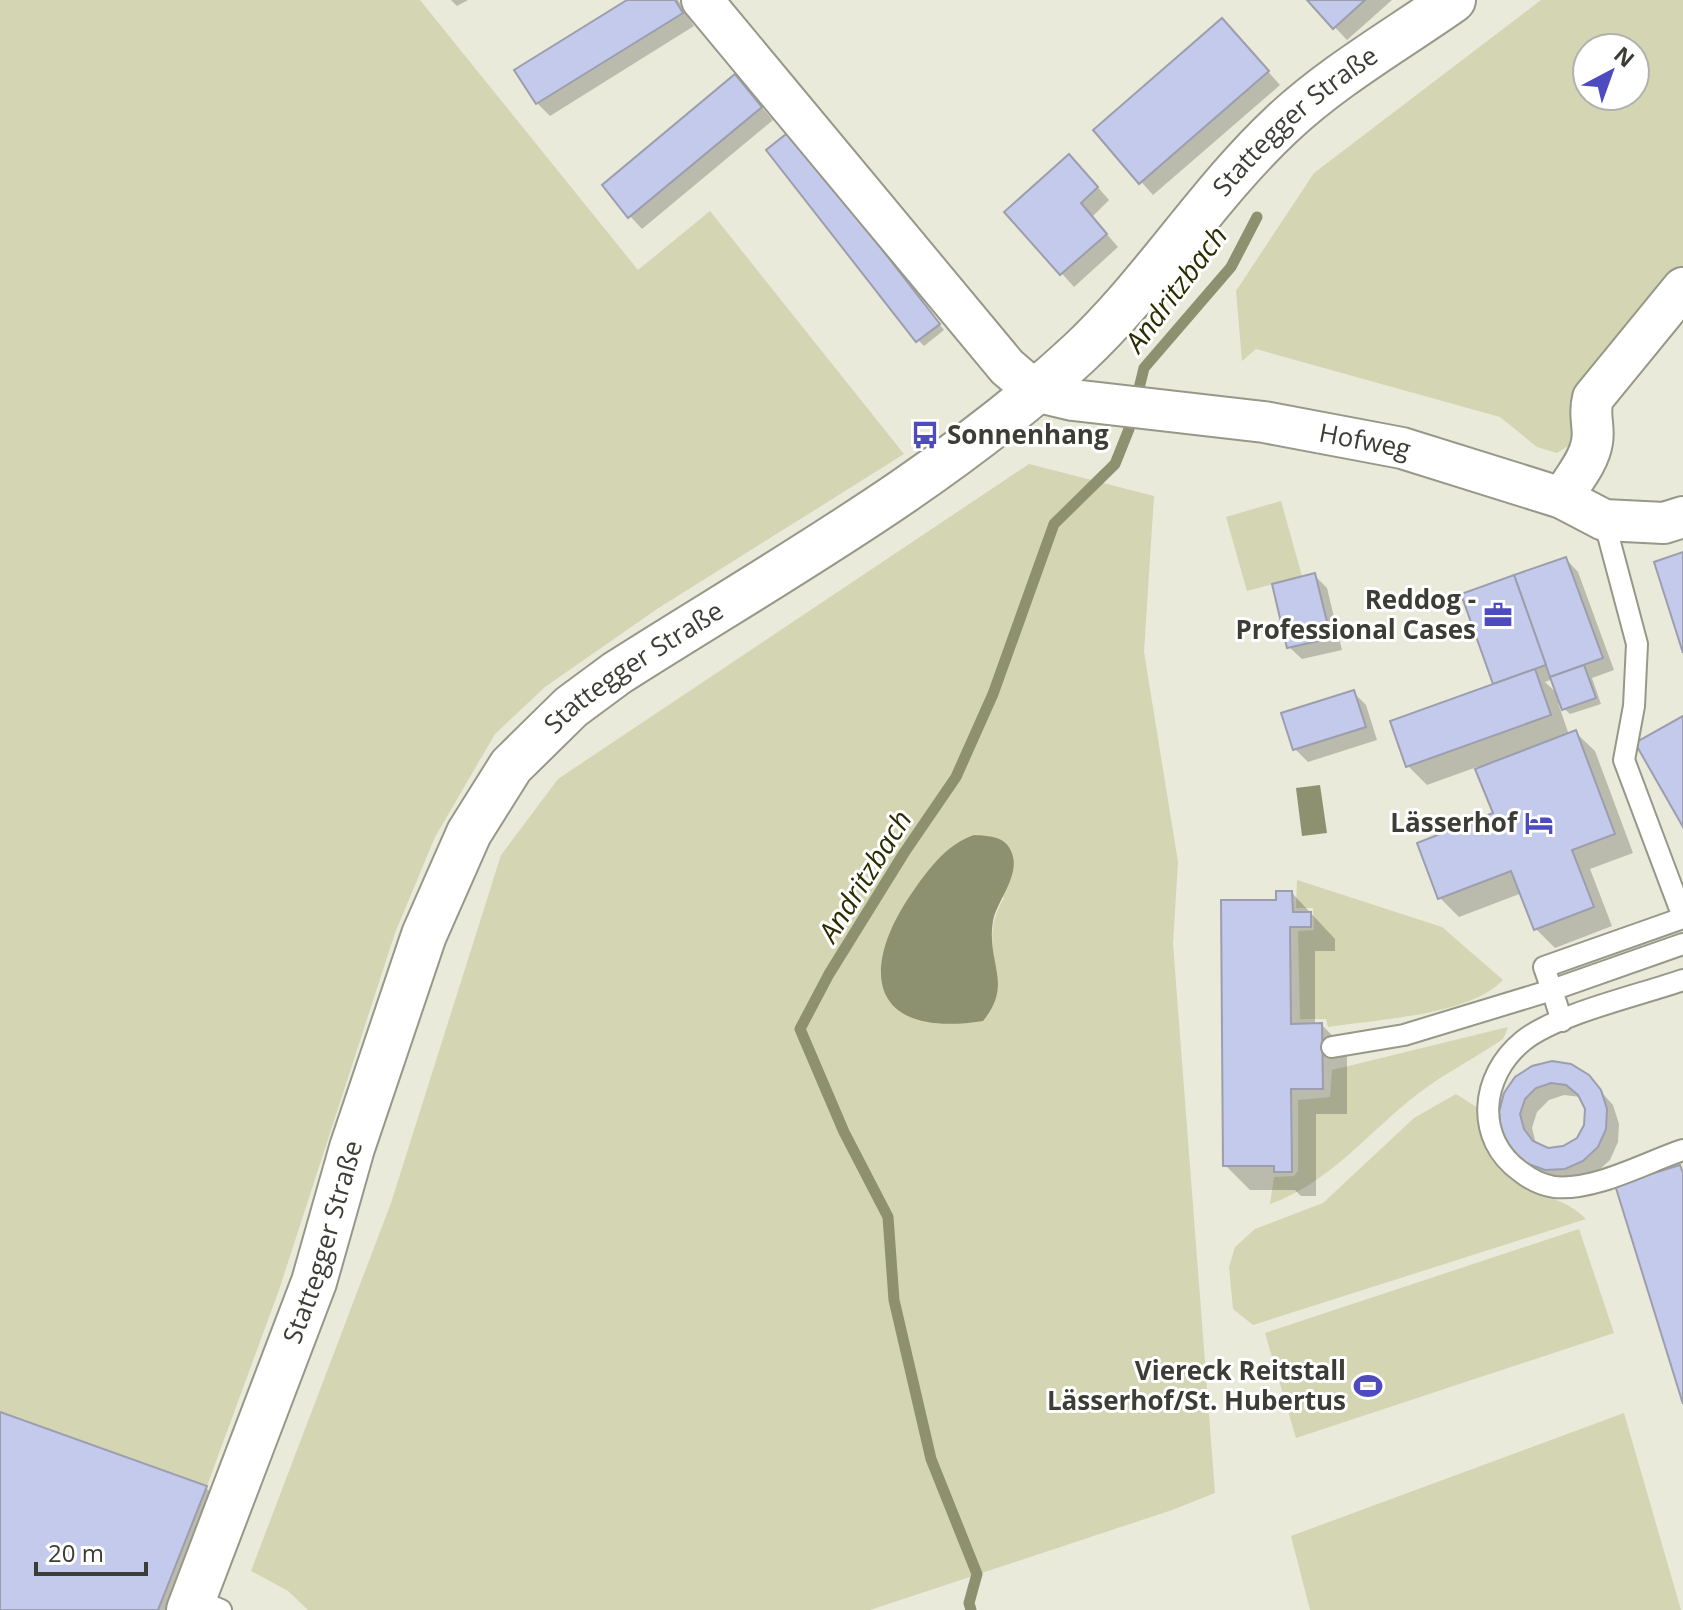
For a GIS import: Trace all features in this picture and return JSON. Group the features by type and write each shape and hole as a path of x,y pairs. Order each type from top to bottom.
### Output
{"main road":[{"name":"Stattegger Straße","path":"201,1606 314,1282 352,1148 424,935 469,833 511,766 571,707 617,673 941,464 1035,391 1108,323 1281,124 1316,95 1453,0"}],"street":[{"path":"702,0 718,24 740,42 1007,367 1035,391"},
{"path":"1562,498 1591,447 1593,439 1588,414 1593,398 1683,288"},
{"name":"Hofweg","path":"1035,391 1073,400 1264,422 1402,448 1562,498 1604,520 1664,523 1683,517"}],"lane":[{"path":"1562,1021 1544,967 1683,918 1624,760 1634,706 1637,644 1604,520"},
{"path":"1332,1047 1404,1035 1552,990 1683,944"},
{"path":"1683,980 1542,1028 1520,1043 1494,1082 1487,1106 1493,1145 1509,1164 1529,1178 1550,1186 1572,1187 1683,1150"}],"shaded area":[{"path":"0,0 420,0 638,270 710,211 904,454 657,609 545,687 495,734 435,837 395,933 279,1290 207,1486 0,1412"},
{"path":"1541,0 1683,0 1683,268 1593,375 1571,444 1557,453 1537,447 1500,417 1256,349 1242,361 1236,291 1314,173"},
{"path":"1029,464 1154,496 1144,652 1178,862 1173,944 1215,1493 870,1610 308,1610 288,1591 251,1571 391,1203 501,855 558,779","holes":["952,847 1004,898 995,918 992,939 1000,982"]},
{"path":"1281,501 1302,576 1247,591 1226,517"},
{"path":"1320,785 1327,833 1302,836 1296,788"},
{"path":"974,835 1005,842 1014,860 1011,878 993,921 997,995 983,1021 945,1024 916,1019 896,1008 884,992 881,970 885,945 897,917 928,871 948,850"},
{"path":"1297,880 1442,927 1503,980 1488,992 1468,1001 1421,1014 1328,1027 1326,1019 1300,1019 1298,931 1314,930 1313,908 1296,908"},
{"path":"1508,1027 1503,1039 1419,1093 1330,1170 1292,1195 1270,1204 1274,1177 1294,1176 1298,1171 1298,1100 1330,1097 1332,1070"},
{"path":"1456,1094 1478,1108 1485,1145 1504,1174 1526,1188 1565,1204 1586,1219 1253,1325 1233,1309 1229,1267 1235,1247 1255,1229 1323,1203 1414,1118"},
{"name":"Viereck Reitstall Lässerhof/St. Hubertus","path":"1579,1229 1614,1333 1296,1438 1265,1333"},
{"path":"1624,1413 1681,1610 1310,1610 1291,1536"}],"building":[{"path":"627,0 675,0 683,13 536,104 514,70"},
{"path":"1307,0 1365,0 1333,29"},
{"path":"1222,18 1269,71 1139,184 1093,130"},
{"path":"735,74 762,107 628,218 602,185"},
{"path":"790,131 940,324 916,342 766,150"},
{"path":"1069,154 1098,187 1081,203 1107,234 1060,275 1004,212"},
{"path":"1683,552 1683,653 1654,562"},
{"path":"1566,557 1603,658 1550,677 1514,575"},
{"path":"1315,573 1331,638 1287,648 1272,584"},
{"path":"1514,575 1546,665 1493,684 1461,594"},
{"path":"1584,665 1596,698 1562,710 1550,677"},
{"path":"1535,669 1551,715 1406,767 1390,721"},
{"path":"1354,690 1366,727 1293,750 1281,713"},
{"path":"1683,716 1683,827 1635,743"},
{"name":"Lässerhof","path":"1576,730 1615,834 1572,850 1594,907 1534,930 1511,871 1438,899 1417,843 1493,813 1475,769"},
{"path":"1276,891 1292,891 1293,912 1311,912 1311,927 1290,927 1291,1024 1322,1023 1323,1089 1291,1089 1292,1172 1274,1172 1274,1166 1223,1166 1221,900 1276,900"},
{"path":"1552,1061 1571,1064 1589,1075 1601,1090 1607,1109 1606,1129 1598,1147 1583,1161 1565,1169 1545,1170 1526,1163 1511,1150 1501,1133 1499,1112 1504,1093 1515,1077 1532,1066","holes":["1551,1083 1566,1085 1578,1095 1585,1109 1584,1125 1577,1138 1563,1146 1548,1148 1533,1141 1524,1129 1520,1114 1525,1099 1536,1088"]},
{"path":"1680,1165 1683,1173 1683,1404 1615,1185"},
{"path":"0,1412 207,1486 158,1610 0,1610"}],"waterway":[{"name":"Andritzbach","path":"971,1610 969,1603 977,1574 931,1459 894,1300 888,1217 844,1132 800,1029 829,974 904,853 956,777 993,694 1054,524 1115,464 1129,429 1144,368 1231,267 1257,217"}],"place":[{"name":"Sonnenhang","path":"925,435"},
{"name":"Reddog - Professional Cases","path":"1498,615"},
{"name":"Lässerhof","path":"1539,823"},
{"name":"Viereck Reitstall Lässerhof/St. Hubertus","path":"1368,1386"}]}
